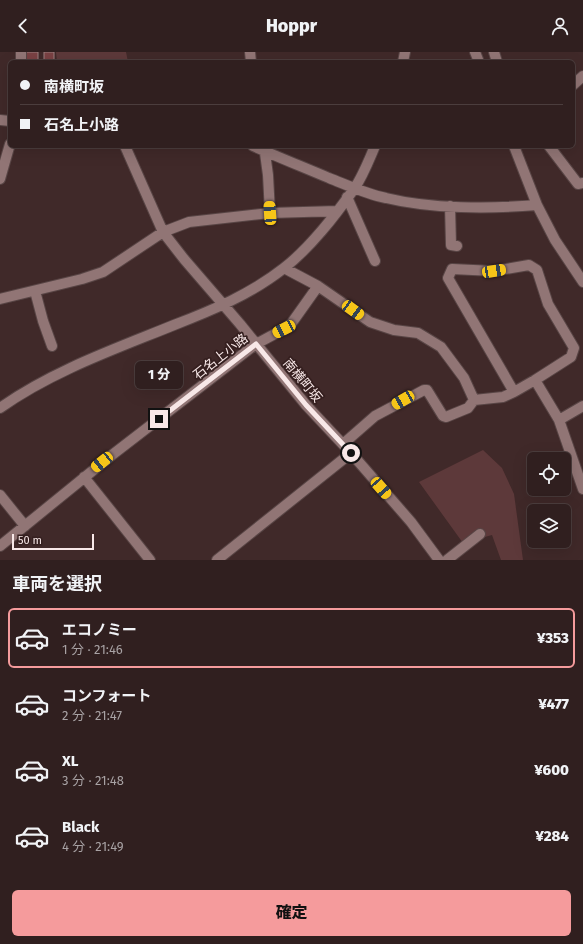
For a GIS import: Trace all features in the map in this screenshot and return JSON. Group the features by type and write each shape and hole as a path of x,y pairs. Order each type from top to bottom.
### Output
{"street":[{"path":"575,84 583,76"},
{"path":"0,178 9,148"},
{"name":"南横町坂","path":"126,148 163,232 306,405 343,444 411,522 439,560"},
{"path":"270,213 264,148 354,188 402,202 502,208 537,205"},
{"path":"0,408 36,385 64,371 223,305 253,289 284,268 310,244 337,211 354,188 375,148"},
{"path":"515,148 537,205 555,240 583,282"},
{"path":"551,148 578,184 583,183"},
{"path":"347,197 375,261"},
{"path":"450,206 451,245 457,246"},
{"path":"0,299 82,280 103,272 163,232 189,222 270,213 337,211"},
{"path":"343,444 375,416 424,390 427,390 443,416 446,417 468,408 474,400 503,397 514,392 571,357 574,348 548,304 537,270 529,265 494,271 452,268 448,278 514,392"},
{"path":"284,268 318,286 370,322 394,330 418,333 441,347 464,378 474,400"},
{"name":"石名上小路","path":"0,546 112,454 256,344 291,324 318,286"},
{"path":"35,291 43,321 52,346"},
{"path":"535,380 559,420 583,489"},
{"path":"559,420 583,406"},
{"path":"217,560 351,453"},
{"path":"84,477 148,559"},
{"path":"0,495 25,526"},
{"path":"448,560 480,534"}],"shaded area":[{"path":"56,52 126,52 128,60 57,60"},
{"path":"483,450 502,468 514,494 523,560 501,560 492,535 463,543 419,482"}],"building":[{"path":"24,52 38,52 38,60 24,60"},
{"path":"44,52 54,52 54,60 44,60"}],"route":[{"path":"159,419 256,344 306,405 351,453"}]}
